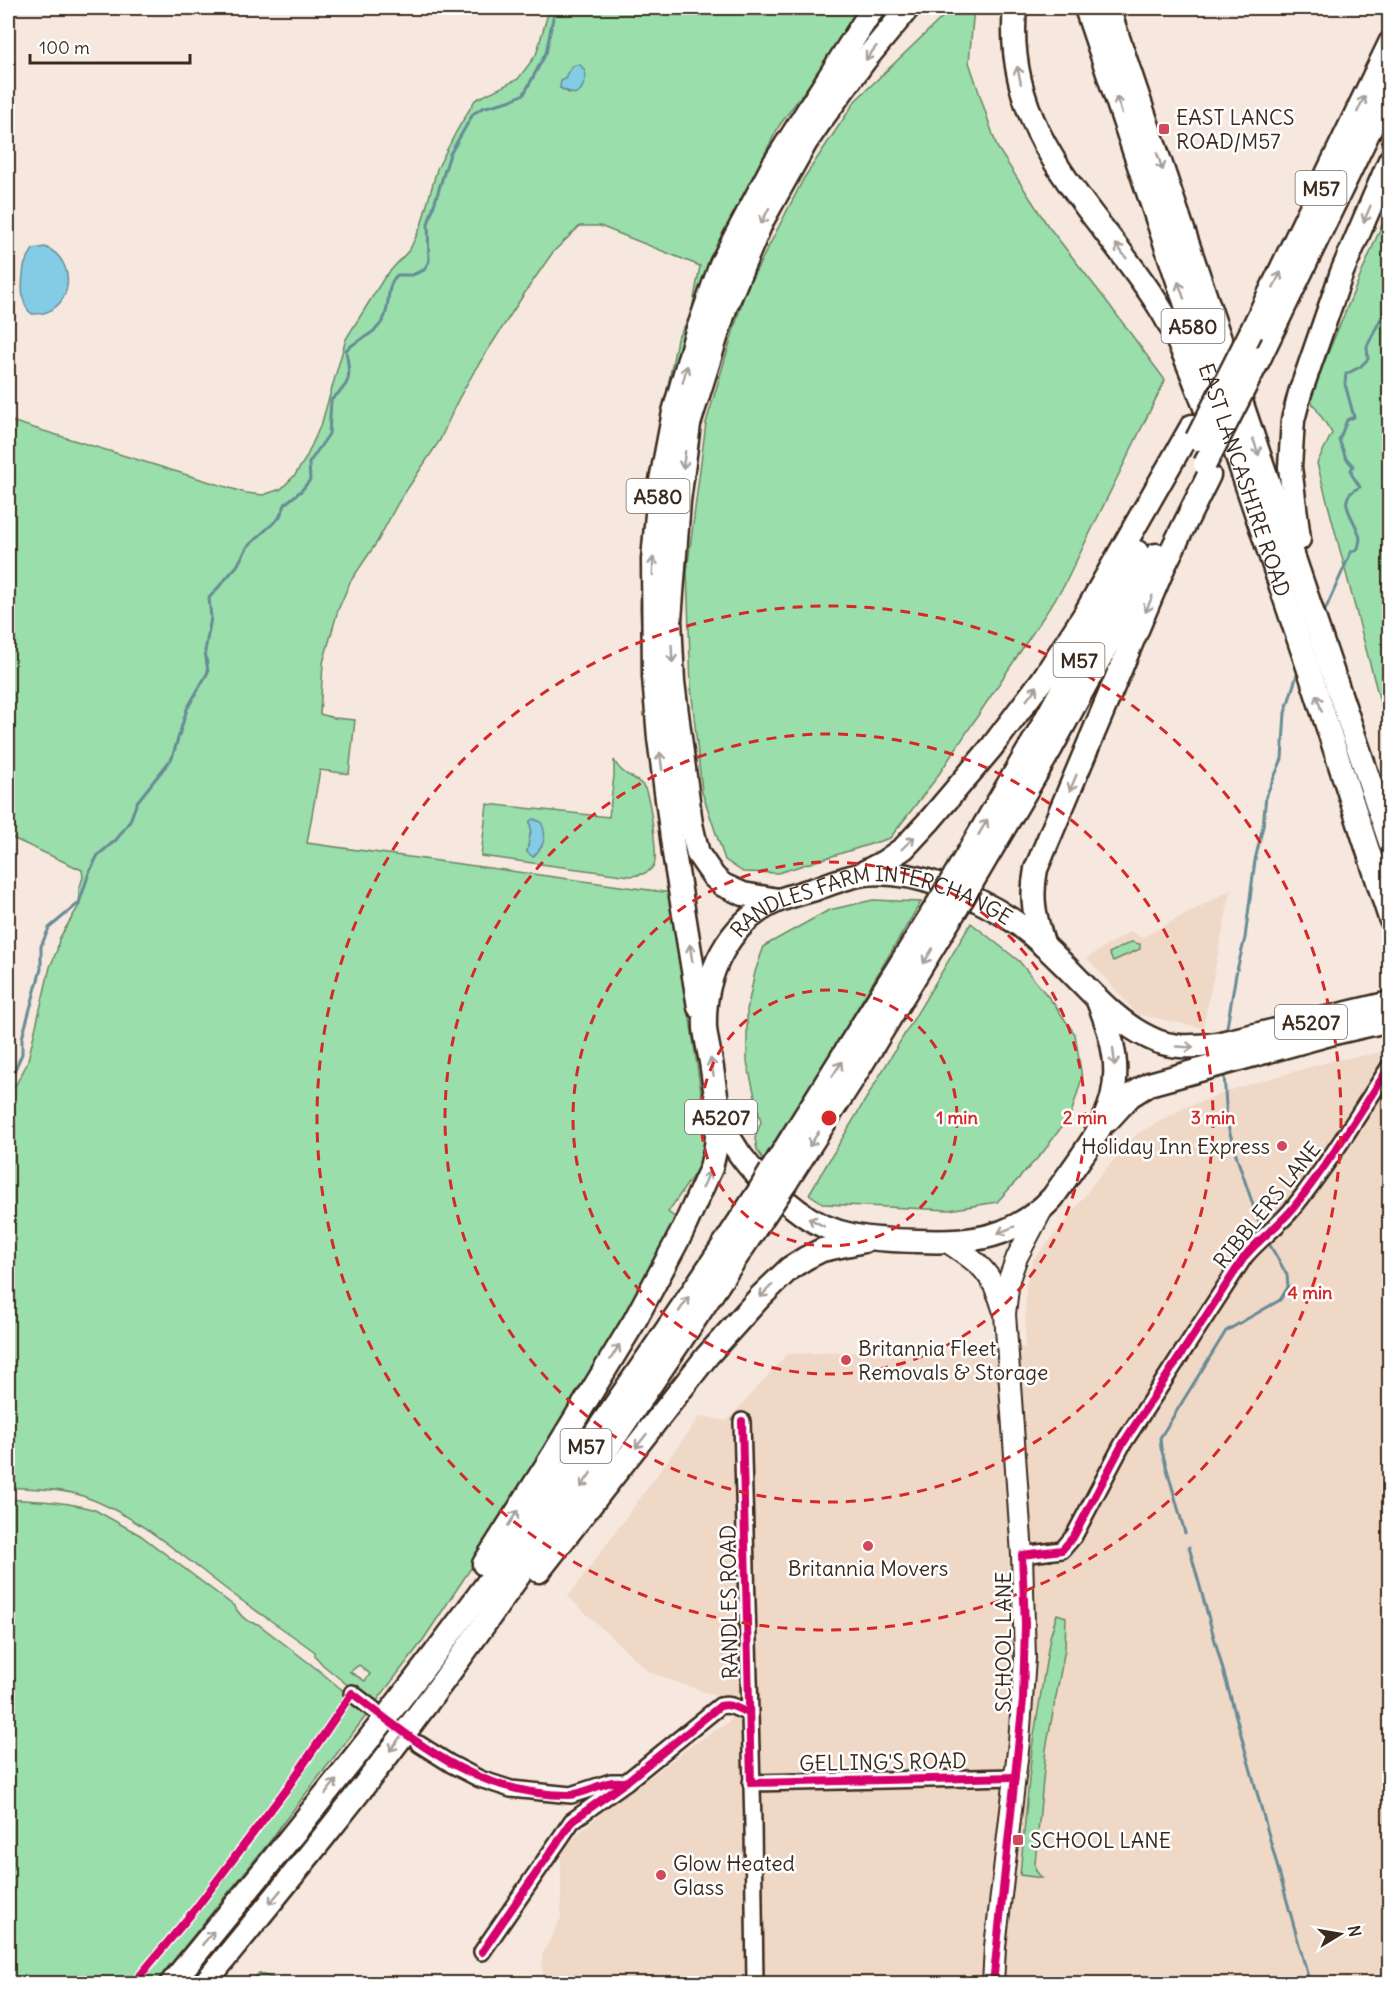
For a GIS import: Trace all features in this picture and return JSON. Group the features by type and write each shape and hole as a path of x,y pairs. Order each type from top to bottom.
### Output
{"highway":[{"name":"A580","path":"705,1032 674,853 658,728 654,677 653,560 659,491 674,412 694,338 722,264 772,167 873,8"},
{"name":"A580","path":"778,900 743,894 723,885 714,877 698,854 691,824 674,682 670,620 675,536 689,424 726,306 762,221 818,125 865,60 908,8"},
{"path":"1015,8 1014,39 1018,77 1037,131 1074,192 1132,266 1166,317 1181,345 1252,529 1285,598"},
{"name":"EAST LANCASHIRE ROAD","path":"1086,8 1285,598 1312,629"},
{"name":"EAST LANCASHIRE ROAD","path":"1108,8 1312,629 1319,668 1389,918"},
{"name":"M57","path":"204,1983 316,1848 444,1681 688,1332 778,1178 852,1080 962,881 1195,433 1251,332 1389,43"},
{"name":"M57","path":"962,881 1050,750 1207,469 1231,412 1260,357 1389,88"},
{"name":"M57","path":"1312,629 1290,478 1293,420 1313,351 1342,272 1389,160"},
{"path":"859,875 904,848 991,748 1043,679 1195,433"},
{"path":"1044,946 1034,911 1032,888 1036,869 1207,469"},
{"path":"1319,668 1340,719 1389,876"},
{"name":"EAST LANCASHIRE ROAD","path":"1319,668 1389,842"},
{"name":"RANDLES FARM INTERCHANGE","path":"887,874 913,877 936,884 993,909 1017,923 1044,946 1098,1001 1113,1046 1116,1076 1109,1111 1101,1128 1053,1197 1043,1208 1021,1224 999,1233 947,1242 872,1239 831,1230 812,1220 795,1209 744,1161 730,1139 719,1111 705,1032 707,994 712,972 720,954 742,925 778,900 859,875 887,874"},
{"name":"A5207","path":"1098,1001 1129,1026 1159,1042 1225,1052"},
{"name":"A5207","path":"1101,1128 1139,1089 1225,1052 1389,1017"},
{"path":"405,1693 462,1597 550,1460 628,1332 682,1232 711,1168 716,1146 719,1111"},
{"name":"M57","path":"171,1983 285,1846 405,1693 556,1489 711,1264 764,1199"},
{"path":"444,1681 494,1626 707,1356 760,1297 789,1268 806,1257 822,1250 872,1239"}],"main road":[{"name":"SCHOOL LANE","path":"993,1983 1025,1658 1022,1555 1005,1314 1012,1268 1043,1208"},
{"name":"SCHOOL LANE","path":"947,1242 975,1260 988,1274 997,1287 1005,1314"}],"street":[{"name":"RIBBLERS LANE","path":"1212,1306 1245,1256 1293,1208 1328,1160 1389,1066"},
{"name":"SCHOOL LANE","path":"1022,1555 1062,1550 1074,1536 1122,1445 1212,1306"},
{"name":"RANDLES ROAD","path":"742,1421 755,1983"},
{"path":"352,1693 374,1710"},
{"path":"482,1952 572,1821 626,1782 720,1706 735,1706 749,1713"},
{"path":"419,1744 480,1779 511,1789 571,1795 611,1782 626,1782"},
{"name":"GELLING'S ROAD","path":"752,1783 1015,1777"},
{"path":"571,1795 580,1816"}],"shaded area":[{"path":"1231,890 1203,1028 1137,1014 1087,958 1131,931 1141,938"},
{"path":"1389,1051 1389,1983 543,1984 542,1955 561,1918 561,1849 640,1778 649,1778 692,1745 730,1721 732,1702 649,1672 568,1597 700,1416 727,1421 787,1354 1025,1347 1026,1286 1032,1261 1063,1225 1096,1180 1138,1133 1184,1108 1236,1088 1335,1060"}],"green space":[{"path":"544,8 865,8 779,126 755,173 721,252 711,256 708,266 713,275 645,651 642,650 640,607 647,495 677,339 691,315 700,266 600,226 580,226 553,252 526,291 475,370 440,440 350,582 338,610 323,663 320,714 355,720 349,774 320,770 307,843 671,893 708,1138 705,1158 668,1212 683,1223 507,1514 421,1643 373,1706 323,1665 315,1656 315,1652 139,1524 80,1495 53,1490 8,1487 8,1099 27,1064 50,967 59,939 80,904 79,890 83,877 82,870 8,836 8,420 246,493 263,495 281,489 295,475 306,458 322,422 346,339 384,278 410,249 421,226 437,169 456,132 475,100 518,79 536,55 549,10","holes":["586,75 580,91 569,93 560,88 567,76","359,1665 370,1674 365,1681 350,1672"]},
{"path":"952,8 974,8 969,62 997,147 1048,226 1165,380 1064,586 935,780 890,838 778,873 743,872 725,860 702,792 691,687 687,571 706,423 745,292 804,178 856,100"},
{"path":"1389,208 1389,736 1317,463 1332,433 1309,398"},
{"path":"614,760 621,770 644,787 651,813 655,850 654,865 647,872 630,876 481,856 487,804 609,817","holes":["533,819 541,822 542,846 527,852 531,830 530,821"]},
{"path":"873,900 921,902 765,1162 757,1150 755,1138 761,1122 747,1062 747,1010 755,972 764,946 829,910"},
{"path":"971,923 1019,961 1075,1034 1082,1078 1071,1114 1044,1151 997,1202 949,1210 824,1204 809,1194"},
{"path":"1131,942 1140,944 1140,949 1113,961 1109,953"},
{"path":"8,1499 51,1502 95,1510 140,1535 234,1606 244,1618 258,1624 317,1669 369,1712 275,1835 155,1983 8,1983"},
{"path":"1057,1614 1066,1617 1065,1649 1046,1749 1035,1864 1036,1871 1042,1878 1020,1875 1032,1748 1050,1637"},
{"path":"259,1973 286,1983 250,1983"}],"water":[{"path":"579,64 586,77 580,91 574,94 560,88 561,81 567,78 566,75 573,66"},
{"path":"45,247 56,254 63,263 67,274 67,286 64,297 57,306 46,312 32,314 23,299 24,267 33,249"},
{"path":"533,819 541,822 544,836 540,849 533,857 527,852 531,830 530,821"}],"waterway":[{"path":"8,1085 22,1054 22,1038 41,969 41,946 49,928 79,903 98,855 116,840 130,821 137,802 172,758 187,709 208,672 205,651 211,618 209,598 237,566 248,546 279,518 286,503 310,480 309,463 329,434 331,400 343,388 348,378 346,350 373,332 382,322 391,284 397,275 412,275 424,270 429,261 428,224 450,154 473,114 482,108 509,101 524,94 546,53 555,8"},
{"path":"1323,615 1351,552 1358,549 1360,540 1347,504 1347,498 1360,487 1352,475 1353,466 1346,458 1339,440 1347,420 1354,417 1345,384 1346,374 1360,367 1368,359 1367,346 1390,301"},
{"path":"1226,1033 1245,938 1266,796 1282,759 1285,713 1299,668"},
{"path":"1224,1073 1227,1123 1262,1231"},
{"path":"1185,1533 1160,1438 1226,1331 1280,1300 1288,1287 1287,1275 1267,1240"},
{"path":"1189,1547 1310,1984"}],"cycle path":[{"path":"993,1984 1023,1700 1025,1624 1022,1555 1062,1550 1074,1536 1122,1445 1245,1256 1288,1214 1307,1190 1344,1138 1390,1066"},
{"path":"742,1421 751,1783 1015,1777"},
{"path":"133,1984 197,1907 288,1787 352,1693 402,1731 452,1764 506,1786 536,1793 568,1795 578,1794 610,1782 626,1782"},
{"path":"482,1952 572,1821 626,1782 720,1706 732,1706 749,1713"}],"place":[{"name":"EAST LANCS ROAD/M57","path":"1164,129"},
{"name":"Holiday Inn Express","path":"1282,1146"},
{"name":"Britannia Fleet Removals & Storage","path":"846,1360"},
{"name":"Britannia Movers","path":"868,1546"},
{"name":"SCHOOL LANE","path":"1018,1840"},
{"name":"Glow Heated Glass","path":"661,1875"}]}
